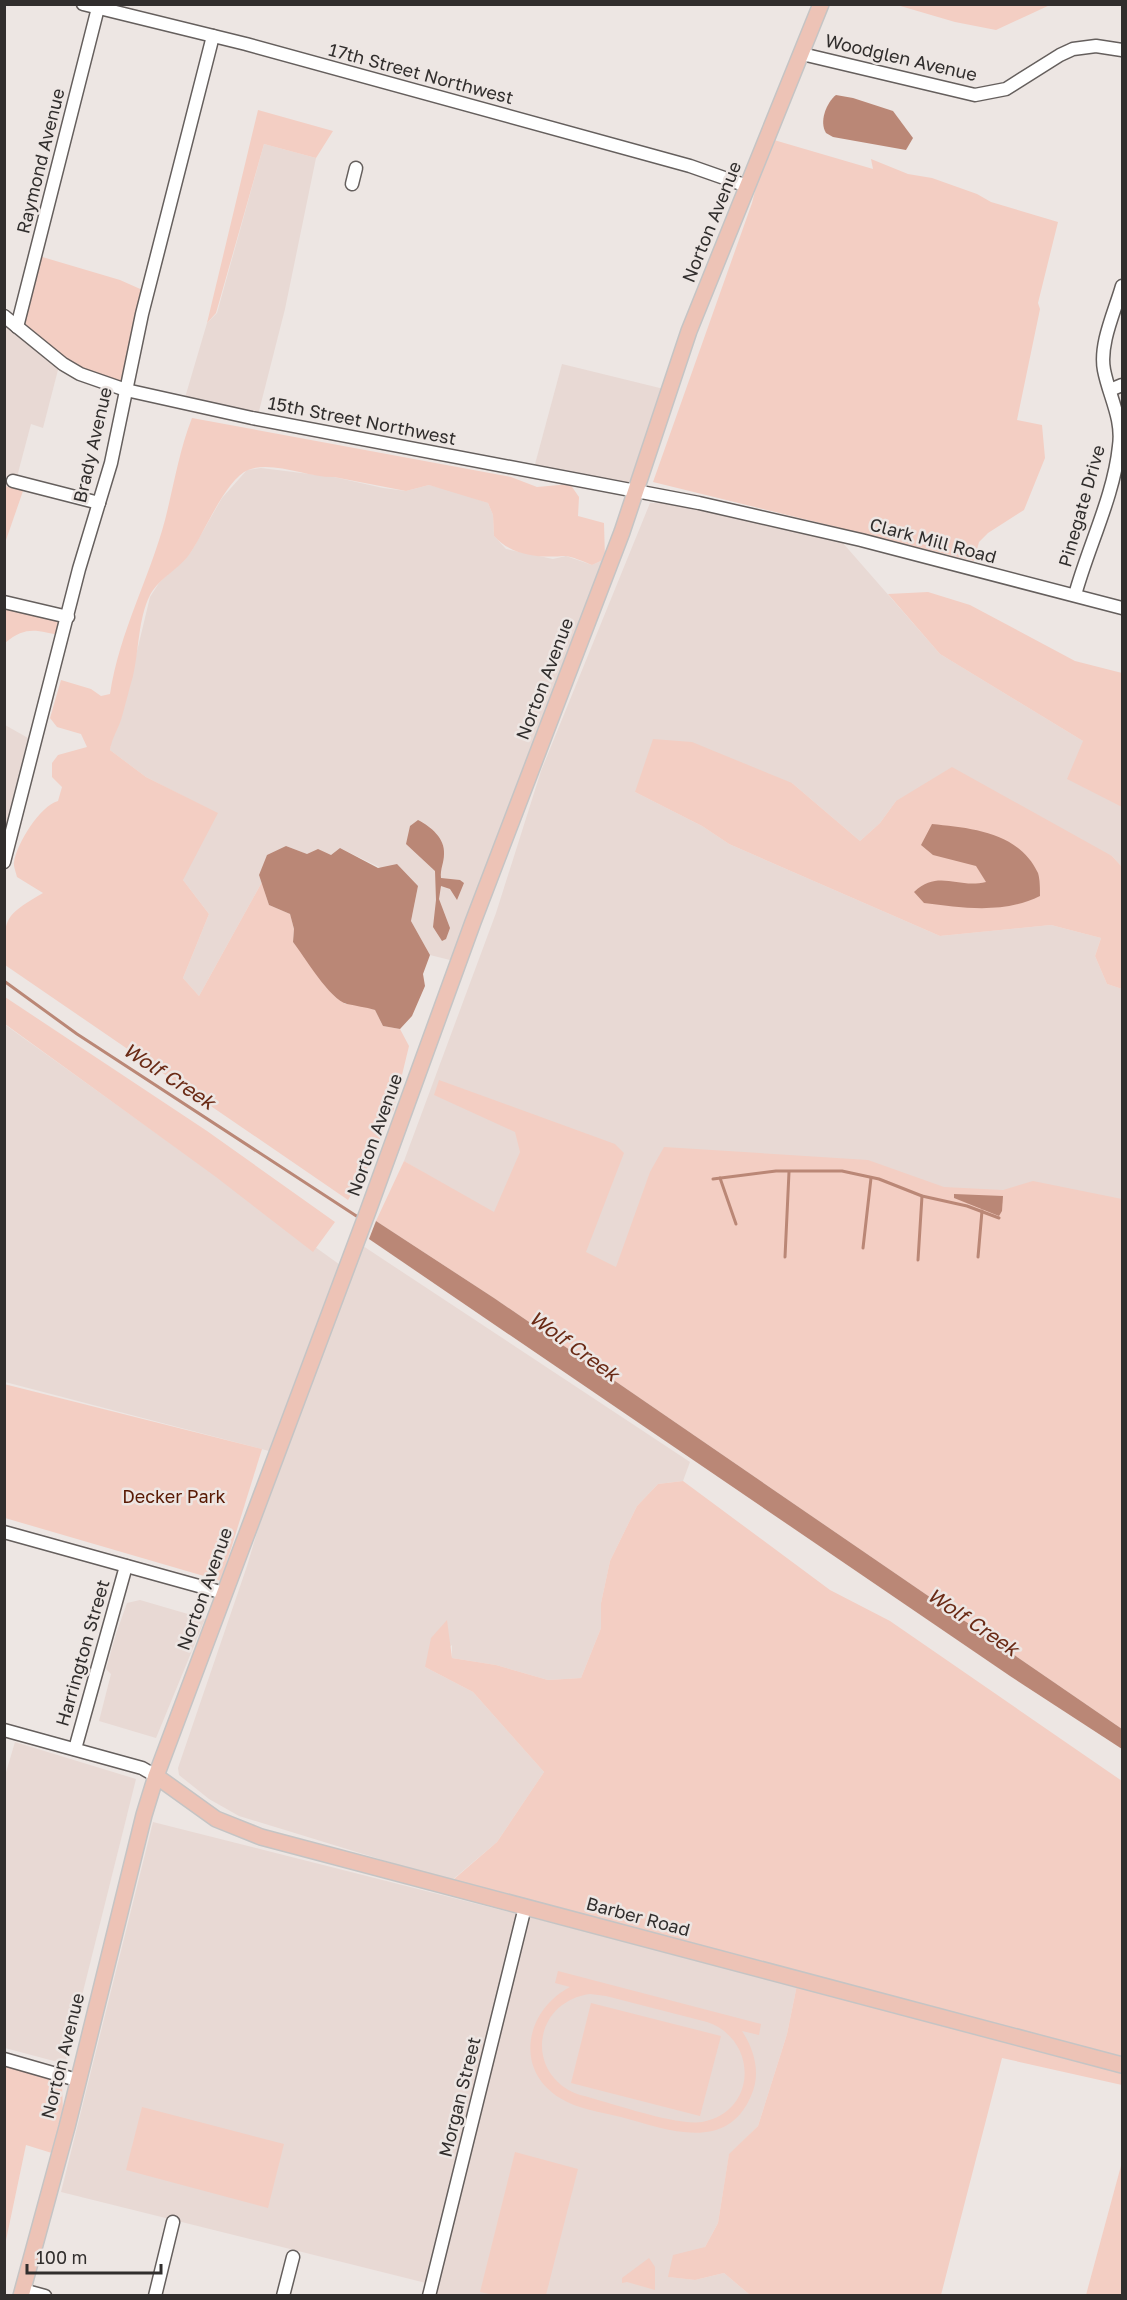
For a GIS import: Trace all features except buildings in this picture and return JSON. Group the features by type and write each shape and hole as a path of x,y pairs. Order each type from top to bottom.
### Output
{"main road":[{"name":"Norton Avenue","path":"22,2292 144,1815 156,1776 359,1237 473,922 637,490 689,331 821,4"},
{"name":"Barber Road","path":"156,1776 216,1819 249,1833 1122,2065"}],"street":[{"name":"17th Street Northwest","path":"83,4 213,36 690,166 747,186"},
{"name":"Raymond Avenue","path":"17,327 98,6"},
{"name":"Brady Avenue","path":"4,862 123,413 142,314 213,36"},
{"name":"Woodglen Avenue","path":"802,54 975,95 1006,89 1072,49 1096,46 1122,51"},
{"path":"352,184 356,168"},
{"name":"Pinegate Drive","path":"1075,596 1095,537 1119,448 1119,423 1103,358 1122,286"},
{"name":"15th Street Northwest","path":"4,316 63,364 80,374 126,390 252,418 734,510"},
{"path":"1110,390 1122,385"},
{"path":"13,482 99,503"},
{"name":"Clark Mill Road","path":"734,510 1122,608"},
{"path":"4,602 68,617"},
{"path":"4,1532 224,1593"},
{"name":"Harrington Street","path":"75,1749 126,1566"},
{"path":"4,1730 142,1768 156,1776"},
{"name":"Morgan Street","path":"429,2295 525,1907"},
{"path":"4,2060 77,2080"},
{"path":"155,2295 173,2222"},
{"path":"283,2295 293,2257"},
{"path":"22,2292 45,2295"}],"shaded area":[{"path":"836,95 893,111 913,138 906,150 833,137 826,133 823,118 829,103"},
{"path":"264,144 316,158 285,309 258,415 184,401 207,323 217,313"},
{"path":"4,322 59,366 43,428 31,424 14,488 5,486"},
{"path":"562,364 668,390 636,487 534,468"},
{"path":"261,468 334,477 406,491 429,485 450,490 488,503 493,515 494,536 506,549 553,559 566,556 592,565 605,559 454,961 430,955 411,921 418,886 340,848 331,855 307,854 286,846 259,875 262,882 199,996 183,978 209,914 183,880 187,798 146,777 110,750 112,735 120,722 150,597 159,583 191,552 222,498 247,470"},
{"path":"650,503 680,503 842,542 940,654 1083,741 1122,807 1122,867 1112,856 896,801 880,823 860,841 792,783 635,792 702,826 729,844 940,936 1051,925 1101,938 1095,956 1107,984 1122,989 1122,1233 920,1293 731,1268 622,1293 404,1161 496,913 541,771"},
{"path":"5,725 28,738 5,830"},
{"path":"418,820 440,838 444,848 441,878 460,880 464,883 457,900 450,889 441,886 439,899 450,928 446,939 442,941 433,927 436,900 435,871 406,844 410,826"},
{"path":"932,824 978,830 1019,849 1030,859 1038,873 1040,896 1012,905 983,908 924,903 914,892 923,885 940,881 986,882 976,866 933,855 921,845"},
{"path":"286,846 307,854 318,849 331,855 340,848 378,868 397,864 418,886 411,921 430,955 423,974 425,986 412,1016 400,1029 383,1026 375,1010 347,1004 333,995 293,942 294,929 290,914 269,905 259,875 267,855"},
{"path":"4,1024 343,1267 269,1451 5,1382"},
{"path":"954,1194 1003,1196 1002,1211 999,1216 954,1198"},
{"path":"376,1221 494,1298 1122,1729 1122,1749 1010,1676 369,1239"},
{"path":"357,1242 690,1462 683,1481 658,1484 637,1506 610,1561 601,1603 601,1628 581,1678 548,1680 496,1665 452,1658 452,1645 425,1667 473,1692 544,1772 497,1842 451,1881 239,1816 209,1799 179,1775 178,1768 247,1566 293,1412"},
{"path":"140,1600 205,1619 156,1738 99,1721 111,1674 106,1669 116,1634 127,1603"},
{"path":"15,1742 136,1779 65,2064 5,2048 4,1779"},
{"path":"153,1822 797,1985 787,2034 758,2126 729,2155 718,2223 705,2247 669,2277 695,2280 724,2273 750,2295 434,2295 436,2286 426,2283 61,2192"}],"green space":[{"path":"897,5 1050,5 996,30 955,22"},
{"path":"258,110 333,131 316,158 264,144 216,313 207,323"},
{"path":"774,140 873,169 871,159 908,174 932,178 977,194 991,202 1058,222 1038,303 1040,309 1017,420 1042,425 1045,458 1024,510 988,533 979,542 974,561 653,482 752,203 759,175"},
{"path":"39,256 120,280 147,292 123,386 81,371 19,326"},
{"path":"192,418 511,477 537,487 570,484 579,497 578,516 604,523 605,559 592,565 567,556 536,556 517,552 494,536 493,515 488,503 429,485 406,491 279,468 258,467 240,475 232,484 216,507 191,552 154,589 146,604 133,676 110,750 146,777 218,813 183,880 209,914 183,978 199,996 262,882 269,905 290,914 294,929 293,942 345,1004 358,1004 375,1010 383,1026 400,1029 409,1046 393,1112 390,1110 373,1158 348,1200 5,965 5,937 8,920 20,908 43,893 17,877 14,864 16,854 24,836 37,817 51,804 58,801 62,787 52,777 52,763 58,755 87,747 81,734 57,727 50,718 61,680 91,689 101,696 110,694 121,648 165,520 180,456"},
{"path":"4,486 23,491 5,543"},
{"path":"928,592 970,605 1075,661 1122,673 1122,807 1067,779 1083,741 940,654 888,594"},
{"path":"4,602 68,617 63,636 32,631 13,637 5,643"},
{"path":"653,739 692,742 792,783 860,841 880,823 896,801 952,767 1112,856 1122,867 1122,989 1107,984 1095,956 1101,938 1051,925 940,936 729,844 702,826 635,792"},
{"path":"5,997 207,1131 335,1222 313,1252 216,1177 5,1024"},
{"path":"439,1080 615,1144 624,1153 586,1252 616,1267 650,1172 664,1147 868,1160 944,1187 1003,1190 1033,1181 1122,1199 1122,1729 494,1298 376,1221 404,1161 494,1212 520,1152 515,1132 434,1095"},
{"name":"Decker Park","path":"4,1384 262,1449 221,1581 5,1518"},
{"path":"683,1481 830,1590 890,1621 1122,1781 1122,2085 1002,2058 941,2295 750,2295 724,2273 695,2280 668,2277 673,2255 705,2247 718,2223 729,2154 758,2126 787,2034 798,1980 446,1886 497,1842 544,1772 473,1692 425,1667 431,1638 447,1620 452,1658 496,1665 548,1680 581,1678 601,1628 601,1603 610,1561 637,1506 658,1484"},
{"path":"558,1971 761,2024 759,2035 742,2031 753,2055 756,2079 751,2096 740,2114 726,2125 711,2131 694,2133 675,2131 589,2110 560,2098 545,2086 536,2072 531,2056 531,2040 535,2025 543,2010 555,1997 570,1987 555,1983","holes":["590,1994 707,2022 724,2031 736,2043 743,2058 745,2075 742,2090 734,2105 720,2116 702,2122 690,2122 624,2108 580,2095 562,2086 550,2072 543,2057 542,2040 547,2024 556,2010 571,2000"]},
{"path":"591,2003 721,2036 700,2116 571,2083"},
{"path":"5,2064 52,2079 62,2085 63,2112 55,2154 26,2145 5,2245"},
{"path":"142,2107 284,2144 268,2208 126,2170"},
{"path":"515,2152 578,2169 546,2295 494,2295 480,2292"},
{"path":"1122,2162 1122,2295 1086,2295"},
{"path":"649,2258 655,2267 655,2290 627,2282 622,2283 622,2278"}],"waterway":[{"name":"Wolf Creek","path":"4,981 77,1034 361,1219"},
{"path":"713,1179 776,1171 842,1171 879,1179 922,1196 967,1206 999,1218"},
{"path":"785,1257 789,1172"},
{"path":"720,1178 736,1224"},
{"path":"863,1248 871,1178"},
{"path":"918,1260 922,1196"},
{"path":"978,1257 982,1211"}]}
